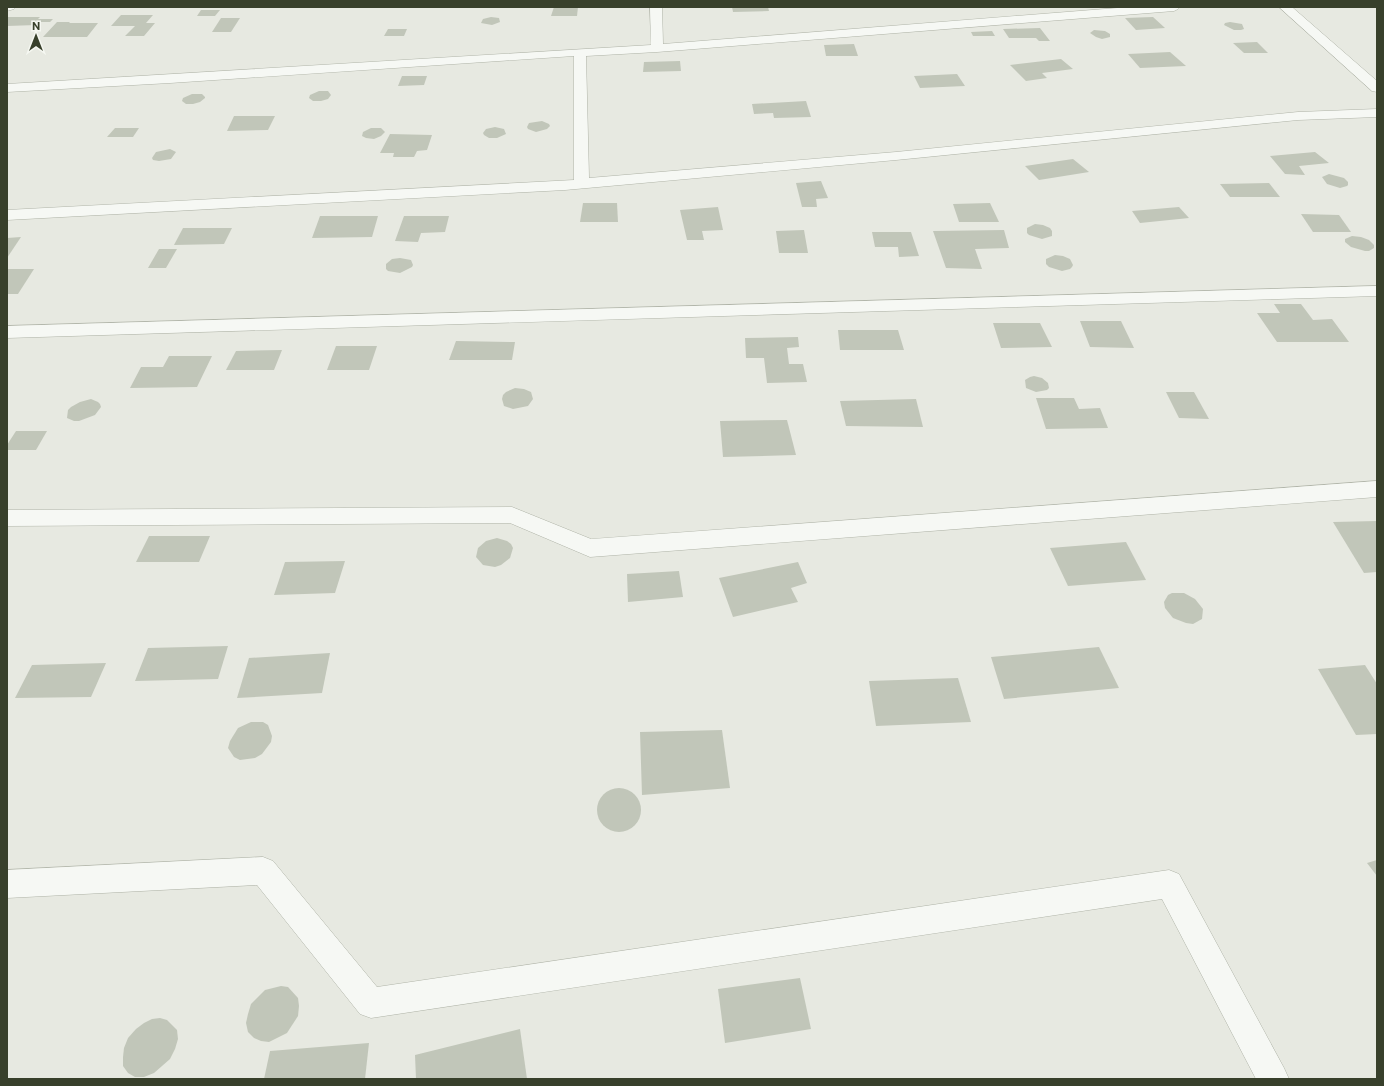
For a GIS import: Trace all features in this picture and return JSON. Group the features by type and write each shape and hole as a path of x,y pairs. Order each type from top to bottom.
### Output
{"street":[{"path":"656,7 657,48"},
{"path":"7,88 129,83 657,48 1174,7"},
{"path":"1285,7 1377,88"},
{"path":"580,52 582,184"},
{"path":"7,215 582,184 896,156 1298,116 1377,113"},
{"path":"7,332 1377,291"},
{"path":"7,518 512,514 590,548 1377,489"},
{"path":"7,884 263,871 371,1003 1169,884 1273,1079"}],"building":[{"path":"554,7 578,7 577,16 551,16"},
{"path":"732,7 768,7 769,11 733,12"},
{"path":"201,10 220,10 215,16 197,16"},
{"path":"121,15 153,15 146,23 155,23 144,36 125,36 135,26 111,26"},
{"path":"7,17 40,17 38,19 53,19 50,22 39,22 36,25 7,26"},
{"path":"491,17 499,18 500,22 492,25 481,23 483,19"},
{"path":"1153,17 1165,28 1136,30 1125,18"},
{"path":"221,18 240,18 231,32 212,32"},
{"path":"57,22 98,23 87,37 43,37"},
{"path":"1230,22 1242,24 1244,29 1234,30 1224,25 1225,23"},
{"path":"1040,28 1050,41 1039,41 1036,38 1009,38 1003,29"},
{"path":"388,29 407,29 404,36 384,36"},
{"path":"1094,30 1105,31 1110,34 1110,37 1102,39 1096,37 1090,33"},
{"path":"992,31 995,36 973,36 971,32"},
{"path":"1257,42 1268,53 1244,53 1233,43"},
{"path":"854,44 858,56 826,56 824,45"},
{"path":"1170,52 1186,66 1140,68 1128,54"},
{"path":"1061,59 1073,69 1042,73 1047,78 1026,81 1010,65"},
{"path":"680,61 681,71 643,72 644,62"},
{"path":"957,74 965,86 920,88 914,76"},
{"path":"402,76 427,76 424,85 398,86"},
{"path":"319,91 328,91 331,95 328,99 321,101 313,101 309,98 310,95"},
{"path":"192,94 202,94 205,98 200,102 193,104 186,104 182,101 183,98"},
{"path":"806,101 811,117 774,118 773,113 754,114 752,104"},
{"path":"234,116 275,116 268,130 227,131"},
{"path":"542,121 549,124 550,126 547,129 536,132 528,129 527,127 529,123"},
{"path":"495,127 504,129 506,134 497,138 489,138 484,135 483,133 486,129"},
{"path":"115,128 139,128 133,137 107,137"},
{"path":"371,128 381,128 385,132 381,136 374,139 362,136 363,132"},
{"path":"390,134 432,135 427,150 417,151 414,157 393,157 394,153 380,153"},
{"path":"170,149 176,152 171,159 159,161 153,160 152,158 156,152"},
{"path":"1315,152 1329,163 1299,166 1305,175 1285,174 1270,156"},
{"path":"1073,159 1089,172 1039,180 1025,166"},
{"path":"1329,174 1344,178 1348,182 1348,185 1340,188 1327,184 1322,177"},
{"path":"821,181 828,198 816,199 817,207 802,207 796,183"},
{"path":"1269,183 1280,197 1230,197 1220,184"},
{"path":"583,203 617,203 618,222 580,222"},
{"path":"990,203 999,222 959,222 953,204"},
{"path":"718,207 723,230 702,231 704,240 687,240 680,210"},
{"path":"1179,207 1189,218 1140,223 1132,211"},
{"path":"1301,214 1339,215 1351,232 1313,232"},
{"path":"320,216 378,216 372,237 312,238"},
{"path":"404,216 449,216 445,232 421,233 418,242 395,241"},
{"path":"1035,224 1050,228 1052,231 1052,236 1042,239 1029,235 1027,233 1027,228"},
{"path":"183,228 232,228 224,244 174,245"},
{"path":"804,230 808,253 779,253 776,231"},
{"path":"1004,230 1009,248 975,249 982,269 946,268 933,231"},
{"path":"872,232 911,232 919,256 899,257 898,247 875,247"},
{"path":"1352,236 1369,240 1374,245 1374,248 1369,251 1365,251 1351,247 1345,242 1345,239"},
{"path":"21,237 7,258 7,238"},
{"path":"159,249 177,249 166,268 148,268"},
{"path":"1055,255 1070,259 1073,265 1072,267 1062,271 1049,267 1046,264 1046,259"},
{"path":"400,258 411,260 413,265 412,267 400,273 388,271 386,269 386,264 392,259"},
{"path":"7,269 34,269 18,294 7,294"},
{"path":"1274,304 1301,304 1313,320 1332,319 1349,342 1277,342 1257,313 1280,313"},
{"path":"1080,321 1121,321 1134,348 1090,347"},
{"path":"993,323 1040,323 1052,347 1001,348"},
{"path":"838,330 898,330 904,350 840,350"},
{"path":"798,337 799,347 787,348 789,364 803,364 807,382 767,383 764,358 746,358 745,338"},
{"path":"456,341 515,342 512,360 449,360"},
{"path":"336,346 377,346 369,370 327,370"},
{"path":"282,350 274,370 226,370 236,351"},
{"path":"169,356 212,356 197,387 130,388 141,367 163,367"},
{"path":"1034,376 1042,378 1048,383 1049,388 1047,390 1036,392 1026,388 1025,380"},
{"path":"515,388 524,389 531,392 533,399 528,406 513,409 504,406 502,399 503,395"},
{"path":"1166,392 1194,392 1209,419 1179,418"},
{"path":"1036,398 1074,398 1079,409 1100,408 1108,428 1046,429"},
{"path":"91,399 98,402 101,407 95,415 79,421 74,421 67,418 68,410 71,407 80,402"},
{"path":"916,399 923,427 846,426 840,401"},
{"path":"787,420 796,455 723,457 720,421"},
{"path":"16,431 47,431 36,450 7,450 7,445"},
{"path":"1377,521 1377,572 1364,573 1333,522"},
{"path":"149,536 210,536 199,562 136,562"},
{"path":"497,538 511,544 513,548 510,558 501,565 495,567 483,565 476,557 478,548 486,541"},
{"path":"1126,542 1146,580 1068,586 1050,548"},
{"path":"345,561 335,593 274,595 285,562"},
{"path":"798,562 807,583 791,588 798,602 733,617 719,578"},
{"path":"679,571 683,597 628,602 627,574"},
{"path":"1172,593 1184,593 1195,599 1203,609 1202,619 1193,624 1173,618 1165,608 1164,602 1168,595"},
{"path":"228,646 218,679 135,681 148,648"},
{"path":"1099,647 1119,688 1004,699 991,657"},
{"path":"330,653 322,693 237,698 249,658"},
{"path":"106,663 91,697 15,698 32,665"},
{"path":"1365,665 1377,684 1377,734 1356,735 1318,669"},
{"path":"958,678 971,722 876,726 869,681"},
{"path":"251,722 263,722 268,725 272,736 271,742 262,754 255,758 240,760 234,757 228,748 230,741 238,728"},
{"path":"722,730 730,788 642,795 640,732"},
{"path":"619,788 631,792 637,798 641,810 637,822 631,828 619,832 607,828 601,822 597,810 601,798 607,792"},
{"path":"1377,860 1377,876 1367,863"},
{"path":"800,978 811,1029 725,1043 718,989"},
{"path":"281,986 288,987 298,998 298,1016 287,1033 269,1042 254,1038 248,1032 246,1023 251,1004 265,990"},
{"path":"160,1018 167,1020 177,1030 178,1039 175,1049 170,1059 154,1073 144,1077 135,1077 128,1073 123,1066 124,1048 128,1038 144,1023 152,1019"},
{"path":"520,1029 527,1079 416,1079 415,1055"},
{"path":"369,1043 365,1079 264,1079 270,1051"}]}
